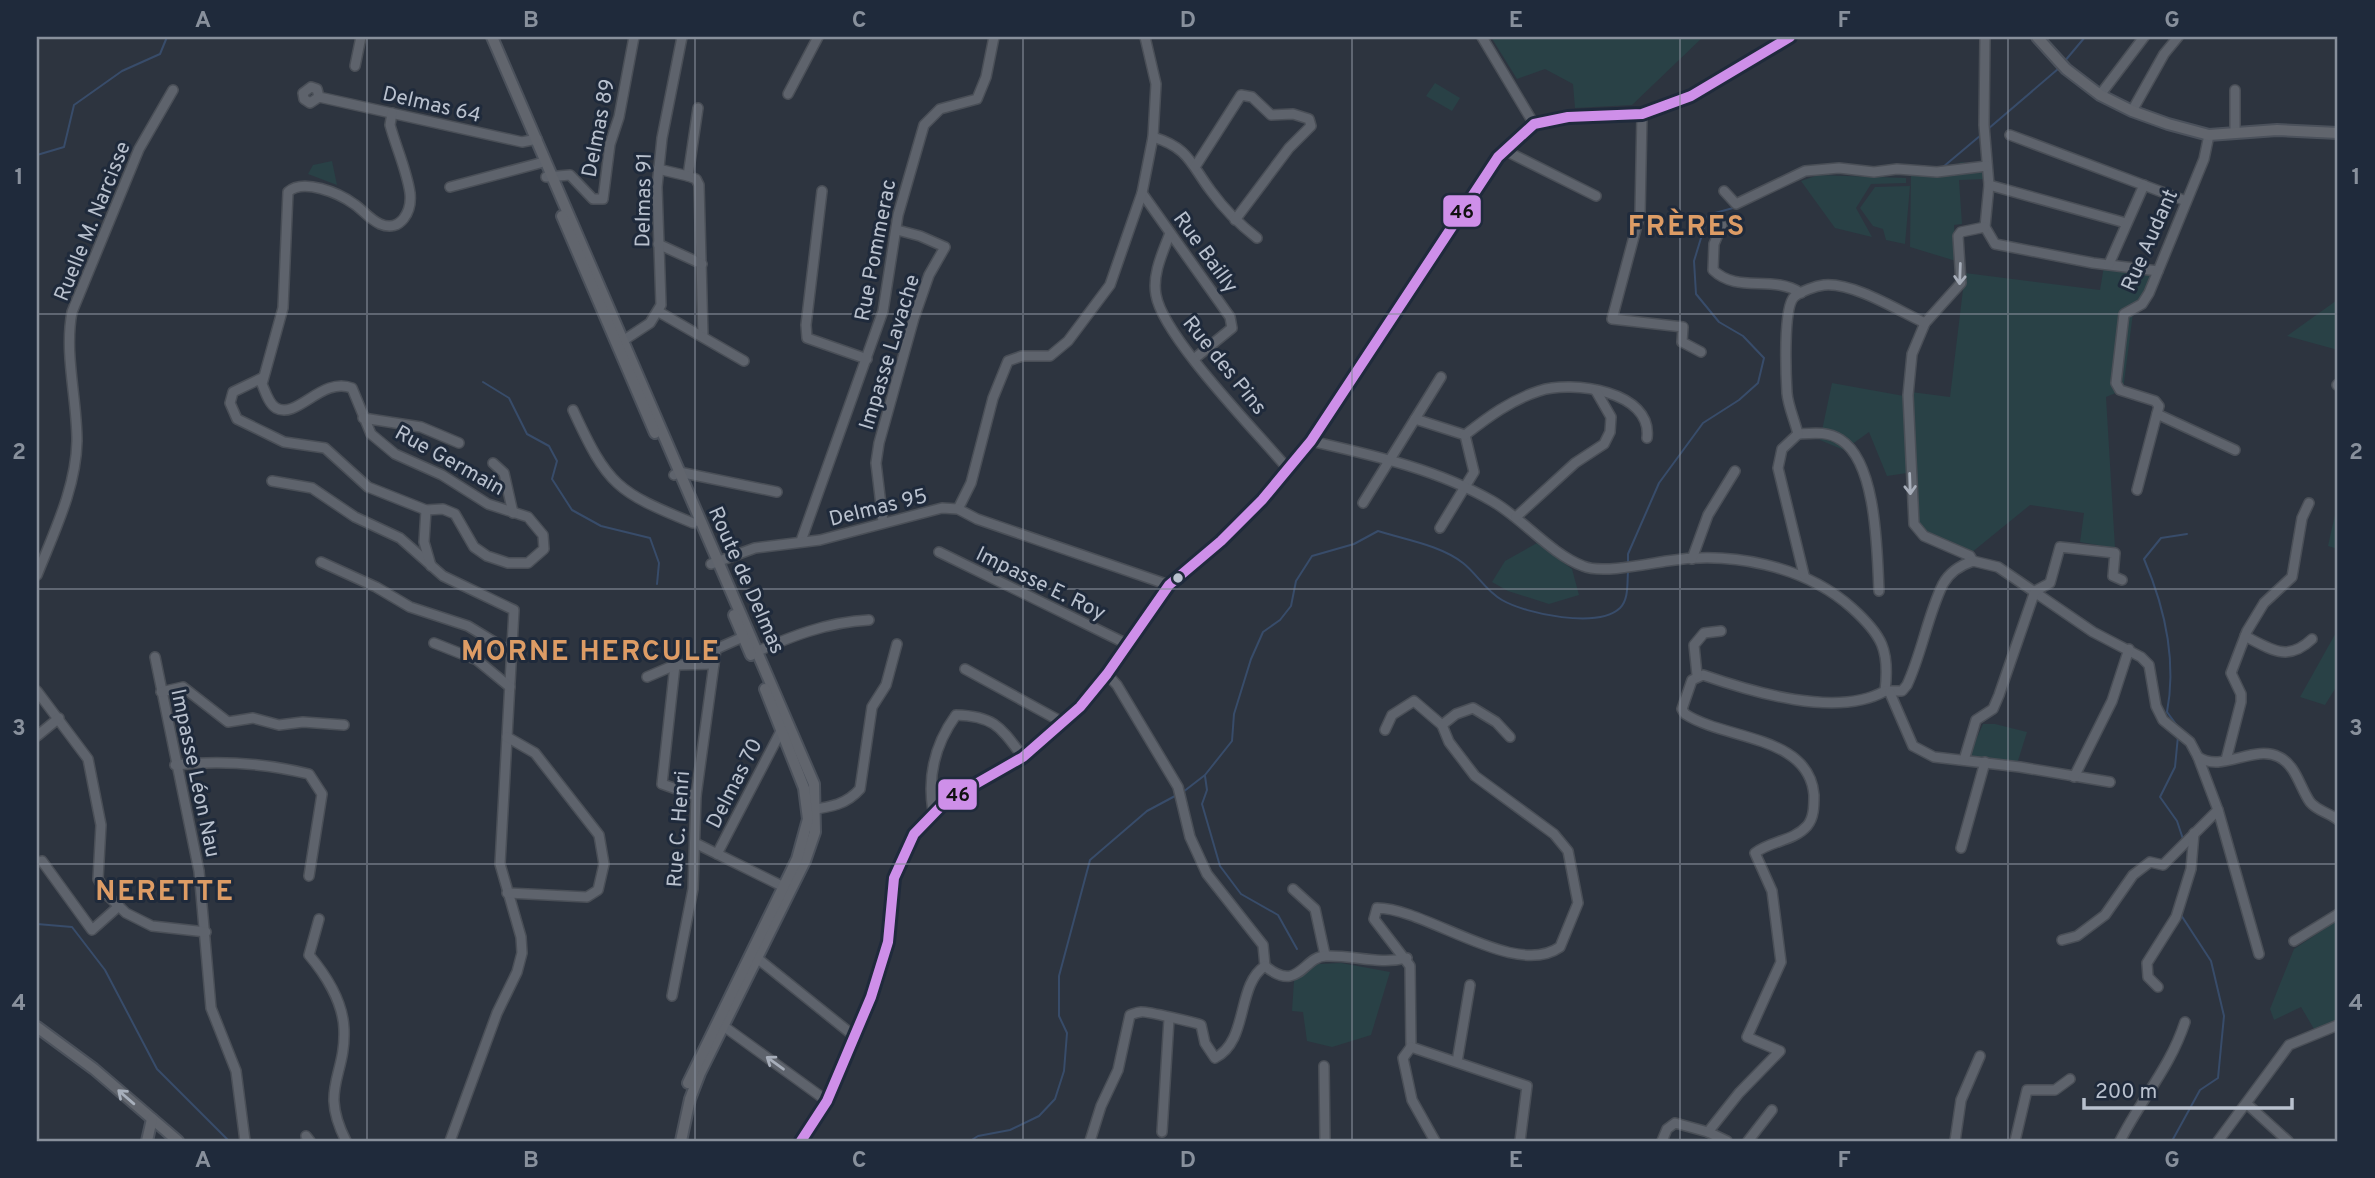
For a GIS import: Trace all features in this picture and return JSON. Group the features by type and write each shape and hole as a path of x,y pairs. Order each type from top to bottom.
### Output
{"main road":[{"name":"Route de Delmas","path":"486,37 534,140 540,163 549,176"},
{"name":"Route de Delmas","path":"492,37 714,562 814,784 812,810 815,832 805,861 684,1095 675,1141"},
{"path":"801,1141 827,1101 885,955 894,878 914,834 933,811 1023,757 1080,707 1107,674 1169,584 1237,527 1288,469 1311,441 1448,230 1504,150 1534,124 1568,117 1642,114 1691,96 1790,37"},
{"path":"2038,37 2062,64 2100,94 2132,111 2209,135 2277,130 2338,133"},
{"name":"Route de Delmas","path":"677,473 694,523 714,562 743,637 754,652 812,810 797,859 754,956"},
{"name":"Route de Delmas","path":"681,1141 690,1099 720,1024"},
{"path":"37,1027 94,1069 178,1141"},
{"path":"147,1141 152,1119"}],"street":[{"path":"355,66 361,37"},
{"name":"Delmas 89","path":"549,176 570,175 593,200 603,199 610,144 619,117 634,37"},
{"name":"Delmas 91","path":"659,312 662,292 658,244 658,169 682,37"},
{"path":"788,94 818,37"},
{"name":"Rue Pommerac","path":"801,541 883,311 909,170 924,125 940,109 964,105 976,99 986,77 994,37"},
{"path":"958,509 971,483 993,398 1008,361 1022,356 1051,356 1091,314 1111,285 1142,192 1153,137 1156,84 1145,37"},
{"path":"1482,37 1534,124"},
{"path":"1985,37 1984,125 1989,185 1985,227 1994,244 2158,271"},
{"path":"2100,94 2144,37"},
{"path":"2132,111 2164,54 2178,37"},
{"name":"Ruelle M. Narcisse","path":"37,575 68,496 75,459 74,392 69,341 72,312 139,149 173,90"},
{"path":"2235,90 2235,133"},
{"path":"1195,167 1241,95 1252,97 1271,115 1293,114 1309,119 1311,126 1289,148 1235,220"},
{"name":"Delmas 64","path":"319,97 522,142 534,140"},
{"path":"688,176 698,108"},
{"path":"262,378 283,308 288,192 298,187 310,187 339,196 378,223 393,226 407,216 410,197 390,125 392,113"},
{"path":"1642,114 1640,214 1612,319 1683,327 1682,342 1701,352"},
{"path":"2010,135 2186,201"},
{"name":"Rue Audant","path":"2157,414 2159,406 2155,401 2120,390 2116,383 2124,314 2142,304 2158,271 2204,159 2209,135"},
{"path":"1153,137 1174,143 1186,152 1235,220 1257,238"},
{"path":"1504,150 1596,196"},
{"path":"450,187 540,163"},
{"path":"1724,191 1736,204 1805,171 1897,169 1937,172 1987,166"},
{"path":"658,169 696,178 699,185 703,337"},
{"path":"1989,185 2126,223"},
{"path":"2109,264 2144,185"},
{"path":"822,191 806,325 807,338 867,359"},
{"name":"Rue Bailly","path":"1142,192 1230,317 1232,328 1226,336 1194,359"},
{"path":"1722,225 1712,257 1713,270 1723,279 1734,284 1780,283 1801,293"},
{"path":"1973,561 1970,556 1924,536 1918,531 1911,514 1908,395 1912,354 1925,323 1961,283 1958,240 1960,233 1985,227"},
{"name":"Impasse Lavache","path":"883,522 876,463 879,443 914,318 929,275 944,247 920,236 897,230"},
{"name":"Rue des Pins","path":"1170,233 1156,275 1156,294 1169,325 1194,359 1288,469"},
{"path":"658,244 702,264"},
{"path":"1798,434 1787,395 1787,326 1791,301 1801,293 1826,285 1840,287 1871,297 1925,323"},
{"path":"620,343 650,323 659,312 744,361"},
{"path":"1363,503 1441,377"},
{"name":"Rue Germain","path":"262,378 261,384 273,405 279,409 295,407 333,386 352,388 372,434 395,454 451,480 488,504 535,522 543,535 544,549 528,563 508,563 487,556 474,547 455,514 443,509 426,510 368,487 325,448 284,442 237,419 230,403 233,392 262,378"},
{"path":"1465,436 1492,414 1540,390 1563,387 1620,397 1641,412 1649,425 1647,438"},
{"path":"1516,517 1575,463 1604,444 1610,432 1611,417 1596,391"},
{"path":"573,410 592,451 618,485 645,503 694,523"},
{"path":"2137,490 2157,414 2235,450"},
{"path":"363,418 421,427 459,443"},
{"path":"1415,419 1465,436"},
{"path":"1804,575 1778,468 1782,449 1798,434 1822,433 1842,440 1858,458 1870,494 1879,591"},
{"path":"1440,528 1474,472 1465,436"},
{"path":"1311,441 1391,460 1465,487 1516,517 1585,567 1692,559 1746,561 1804,575 1835,593 1864,619 1885,646 1888,692 1913,746 1934,757 1985,762 2110,782"},
{"name":"Rue Germain","path":"493,463 504,472 513,513"},
{"path":"1692,559 1707,515 1735,471"},
{"path":"677,473 777,492"},
{"path":"272,481 312,488 355,517 400,538 448,579 513,608 500,848 507,893 521,937 520,962 497,1013 450,1141"},
{"path":"2226,760 2241,702 2241,694 2231,673 2245,636 2264,603 2292,577 2302,518 2309,503"},
{"name":"Delmas 95","path":"714,562 755,548 820,540 942,508 958,509 977,519 1169,584"},
{"path":"426,510 425,548 432,567"},
{"path":"1964,760 1976,720 1993,709 1999,695 2035,591 2050,583 2060,547 2115,554 2113,576 2122,580"},
{"name":"Impasse E. Roy","path":"939,552 1127,644"},
{"path":"1697,675 1787,698 1862,701 1888,692 1902,691 1910,678 1943,583 1956,569 1973,561 1998,568 2093,632 2129,649 2149,665 2156,706 2164,720 2190,742 2198,757 2218,810 2259,954"},
{"path":"321,562 376,587 410,607 468,626 511,652"},
{"path":"754,652 785,638 841,621 869,620"},
{"path":"1708,1132 1739,1093 1780,1051 1747,1037 1781,962 1772,891 1755,853 1799,833 1812,819 1814,802 1809,773 1804,766 1788,755 1690,717 1682,709 1697,675 1694,645 1704,633 1721,631"},
{"path":"2245,636 2289,653 2297,652 2312,639"},
{"path":"647,677 675,665 714,664 716,649 743,637"},
{"path":"434,643 477,660 509,687"},
{"path":"812,810 834,807 851,799 860,789 872,707 886,685 897,644"},
{"path":"2074,778 2112,701 2129,649"},
{"name":"Impasse Léon Nau","path":"155,657 175,765 199,871 212,1008 236,1071 245,1141"},
{"name":"Rue C. Henri","path":"672,996 692,897 696,796 714,664"},
{"path":"675,665 662,784 696,796"},
{"path":"965,669 1062,722"},
{"path":"1107,674 1117,685 1178,787 1190,838 1207,874 1263,945 1265,966 1278,976 1284,976 1295,973 1325,955 1388,962 1407,958"},
{"path":"161,692 183,687 228,722 253,718 279,725 303,722 344,725"},
{"path":"37,691 88,759 102,825 98,879 119,906 152,926 206,932"},
{"path":"1385,730 1392,715 1414,701 1443,725 1449,742 1475,776 1561,840 1573,871 1577,907 1560,947 1542,955 1516,953 1377,908 1374,919 1407,958 1412,987 1411,1047 1403,1058 1407,1084 1435,1141"},
{"path":"1443,725 1450,717 1473,708 1496,722 1510,737"},
{"path":"933,811 930,784 934,760 942,734 956,715 982,715 999,726 1023,757"},
{"path":"37,736 59,718"},
{"name":"Delmas 70","path":"717,854 782,729"},
{"path":"507,737 535,753 593,826 602,845 604,864 598,890 587,897 507,893"},
{"path":"2198,757 2205,761 2260,755 2279,757 2292,768 2311,803 2338,820"},
{"path":"175,765 212,761 272,765 309,774 322,794 309,876"},
{"path":"1961,848 1985,762"},
{"path":"2062,940 2093,926 2105,915 2133,875 2150,862 2163,865 2218,810"},
{"path":"2158,987 2148,977 2147,963 2179,908 2191,869 2194,833"},
{"path":"695,843 784,887"},
{"path":"42,862 92,930 119,906"},
{"path":"1293,889 1315,909 1325,955"},
{"path":"2294,942 2338,914"},
{"path":"319,919 309,955 333,990 344,1028 332,1096 338,1126 346,1141"},
{"path":"754,956 854,1036"},
{"path":"1090,1141 1101,1106 1118,1070 1130,1015 1141,1012 1169,1019 1193,1020 1201,1025 1215,1059 1222,1055 1240,1024 1255,972 1265,966"},
{"path":"1457,1062 1470,985"},
{"path":"1162,1132 1169,1019"},
{"path":"2120,1141 2134,1113 2165,1069 2185,1022"},
{"path":"720,1024 827,1101"},
{"path":"2218,1141 2289,1045 2338,1025"},
{"path":"1411,1047 1527,1086 1520,1141"},
{"path":"1955,1141 1961,1100 1980,1056"},
{"path":"1324,1066 1325,1141"},
{"path":"2015,1141 2026,1090 2055,1090 2070,1079"},
{"path":"2246,1104 2288,1141"},
{"path":"1748,1141 1772,1110"},
{"path":"1662,1141 1667,1129 1675,1123 1708,1132 1727,1141"}],"green space":[{"path":"1491,37 1703,37 1632,105 1575,108 1573,84 1545,69 1517,79"},
{"path":"1435,83 1460,98 1452,111 1426,96"},
{"path":"332,161 337,185 308,174 313,165"},
{"path":"1961,162 1984,166 1985,179 1959,180 1962,224 1954,225 1956,261 1910,247 1911,176 1938,173"},
{"path":"1818,175 1906,178 1906,183 1871,184 1856,208 1872,237 1835,228 1801,181"},
{"path":"1910,186 1905,244 1886,240 1883,229 1873,226 1860,208 1875,187"},
{"path":"2104,266 2153,274 2148,296 2133,313 2123,390 2106,397 2115,548 2080,542 2084,513 2030,505 1971,553 1922,531 1916,513 1911,392 1950,397 1965,273 2100,290"},
{"path":"2338,299 2338,350 2287,336 2333,303"},
{"path":"1832,383 1904,396 1907,473 1887,476 1869,432 1844,450 1820,440"},
{"path":"2338,501 2338,549 2328,546"},
{"path":"1537,543 1572,569 1579,595 1549,604 1508,591 1492,582 1505,561"},
{"path":"2338,629 2338,684 2325,705 2300,697"},
{"path":"1983,724 1995,724 2027,732 2017,764 1968,758"},
{"path":"2338,920 2338,1021 2314,1029 2301,1007 2274,1020 2270,1009 2294,949"},
{"path":"1341,963 1390,972 1371,1035 1332,1047 1307,1041 1303,1012 1292,1011 1294,981 1318,964"}],"waterway":[{"path":"37,155 64,147 74,105 122,71 160,54 167,37"},
{"path":"2064,62 2085,37"},
{"path":"1988,129 2058,69"},
{"path":"1943,167 1981,135"},
{"path":"1891,174 1903,174"},
{"path":"1628,563 1628,554 1659,483 1703,423 1739,400 1758,383 1764,358 1743,336 1719,322 1696,294 1694,261 1708,215 1733,208"},
{"path":"483,382 509,398 527,434 549,446 557,461 552,479 572,510 601,526 650,538 659,563 657,584"},
{"path":"1183,792 1205,775 1232,741 1234,714 1251,659 1263,632 1280,620 1291,606 1296,581 1312,556 1354,544 1378,531 1433,547 1454,557 1468,567 1496,596 1513,605 1544,614 1579,618 1596,618 1620,608 1626,596 1628,572"},
{"path":"2178,727 2167,712 2170,653 2158,596 2144,559 2161,538 2187,534"},
{"path":"2178,736 2175,767 2160,797 2177,821 2183,839"},
{"path":"1205,776 1207,790 1202,804 1220,866 1241,894 1278,915 1297,949"},
{"path":"970,1141 978,1136 1010,1130 1039,1116 1055,1099 1064,1071 1067,1033 1059,1016 1059,976 1090,860 1147,811 1175,796"},
{"path":"2172,1141 2200,1090 2218,1078 2224,1016 2211,961 2181,915"},
{"path":"37,924 72,927 105,970 157,1069 229,1141"}],"transit line":[{"name":"46","path":"801,1141 827,1101 871,997 888,942 894,878 914,834 946,801 1023,757 1080,707 1107,674 1169,585 1221,541 1262,500 1311,441 1498,157 1534,124 1568,117 1642,114 1691,96 1790,37"}],"district":[{"name":"FRÈRES","path":"1687,225"},
{"name":"MORNE HERCULE","path":"591,650"},
{"name":"NERETTE","path":"165,890"}]}
